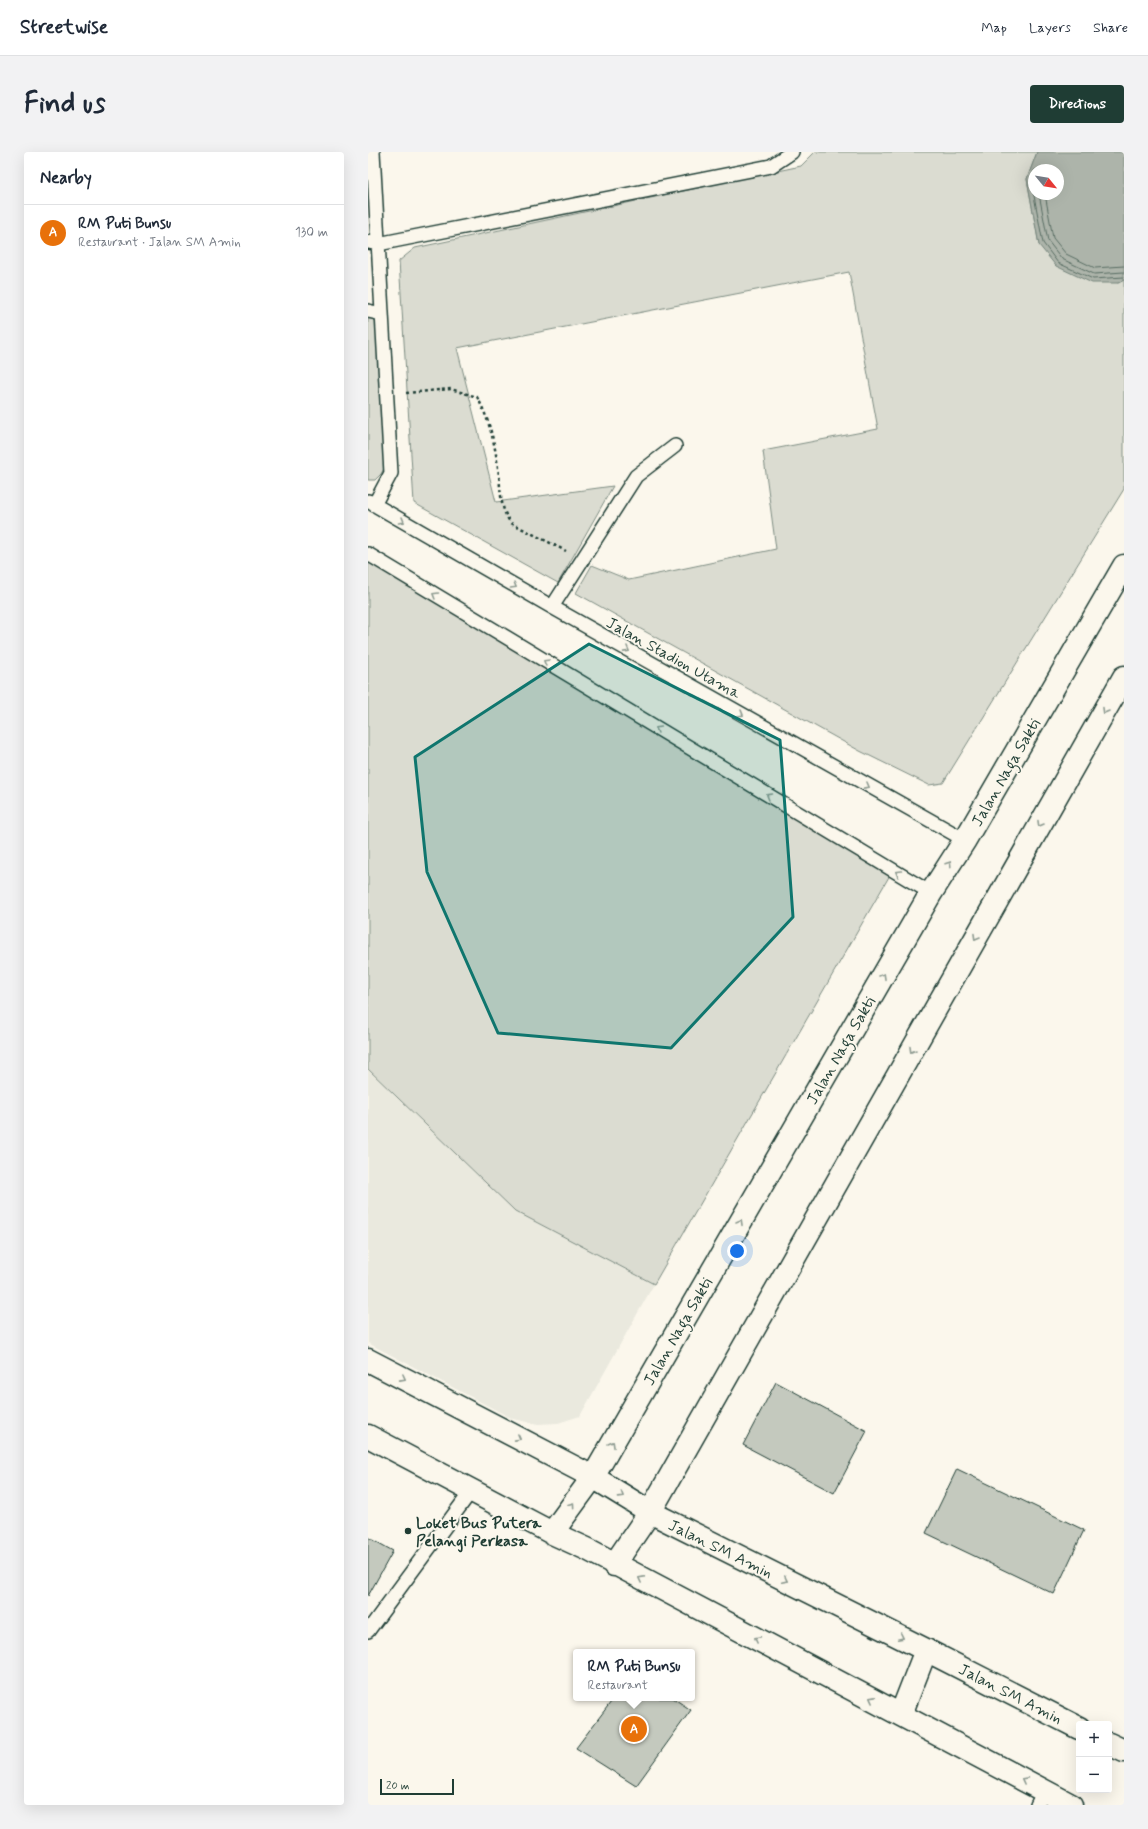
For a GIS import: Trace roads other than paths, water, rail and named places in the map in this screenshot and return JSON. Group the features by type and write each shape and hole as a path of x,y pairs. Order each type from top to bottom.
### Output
{"main road":[{"name":"Jalan Naga Sakti","path":"552,1533 593,1477 931,893 965,840 1124,566"},
{"path":"614,1565 650,1512 1124,677"},
{"name":"Jalan SM Amin","path":"368,1360 593,1477 650,1512 1076,1726"},
{"path":"368,1436 901,1714 1040,1798 1071,1805"},
{"path":"901,1714 926,1650"},
{"path":"1112,1745 1124,1751"}],"lane":[{"path":"371,503 391,473 382,314 373,243 373,152"},
{"path":"373,243 772,166 792,152"},
{"path":"368,311 382,314"},
{"path":"552,607 636,476 675,446"},
{"name":"Jalan Stadion Utama","path":"371,503 965,840"},
{"path":"368,554 931,893"},
{"path":"368,1631 472,1490"}],"water":[{"path":"1037,152 1124,152 1124,280 1118,283 1092,283 1056,266 1039,245 1031,200 1064,200 1064,164 1033,164"}],"place":[{"name":"Loket Bus Putera Pelangi Perkasa","path":"408,1531"},
{"name":"RM Puti Bunsu","path":"634,1729"}]}
